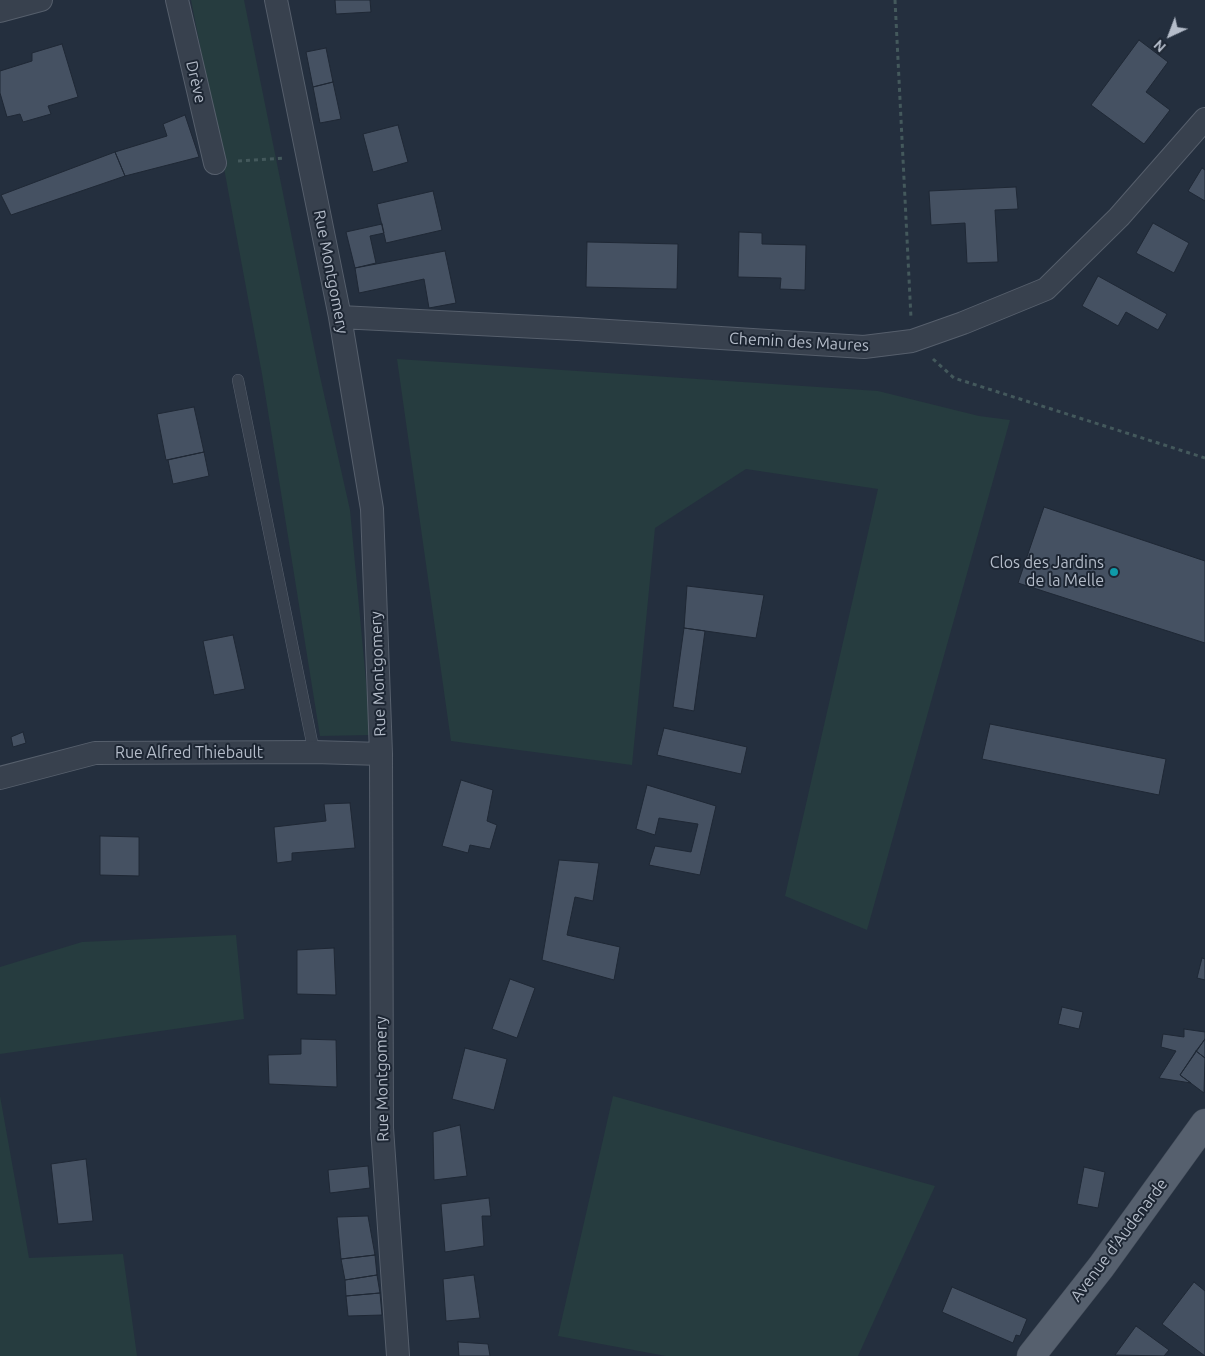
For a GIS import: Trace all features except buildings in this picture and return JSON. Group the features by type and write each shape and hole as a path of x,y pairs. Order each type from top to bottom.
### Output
{"main road":[{"name":"Avenue d'Audenarde","path":"1031,1356 1101,1266 1205,1124"}],"street":[{"path":"0,11 41,0"},
{"name":"Drève","path":"177,0 215,163"},
{"name":"Rue Montgomery","path":"276,0 340,317 372,510 381,754 382,1128 398,1356"},
{"name":"Chemin des Maures","path":"340,317 577,328 864,348 912,341 963,323 1046,288 1119,217 1205,118"},
{"name":"Rue Alfred Thiebault","path":"0,778 95,754 314,752 381,754"}],"lane":[{"path":"238,380 314,752"}],"path":[{"path":"895,0 912,341 954,378 1205,458"},
{"path":"215,163 308,156"}],"green space":[{"path":"191,0 244,0 319,372 350,510 371,735 320,736 262,374"},
{"path":"397,359 878,391 979,416 1010,420 867,930 785,896 878,489 746,469 655,528 632,765 451,741"},
{"path":"236,935 244,1019 0,1054 0,967 82,942"},
{"path":"0,1096 29,1258 123,1254 137,1356 0,1356"},
{"path":"613,1096 935,1186 858,1356 666,1356 558,1336"}],"place":[{"name":"Clos des Jardins de la Melle","path":"1114,572"}]}
